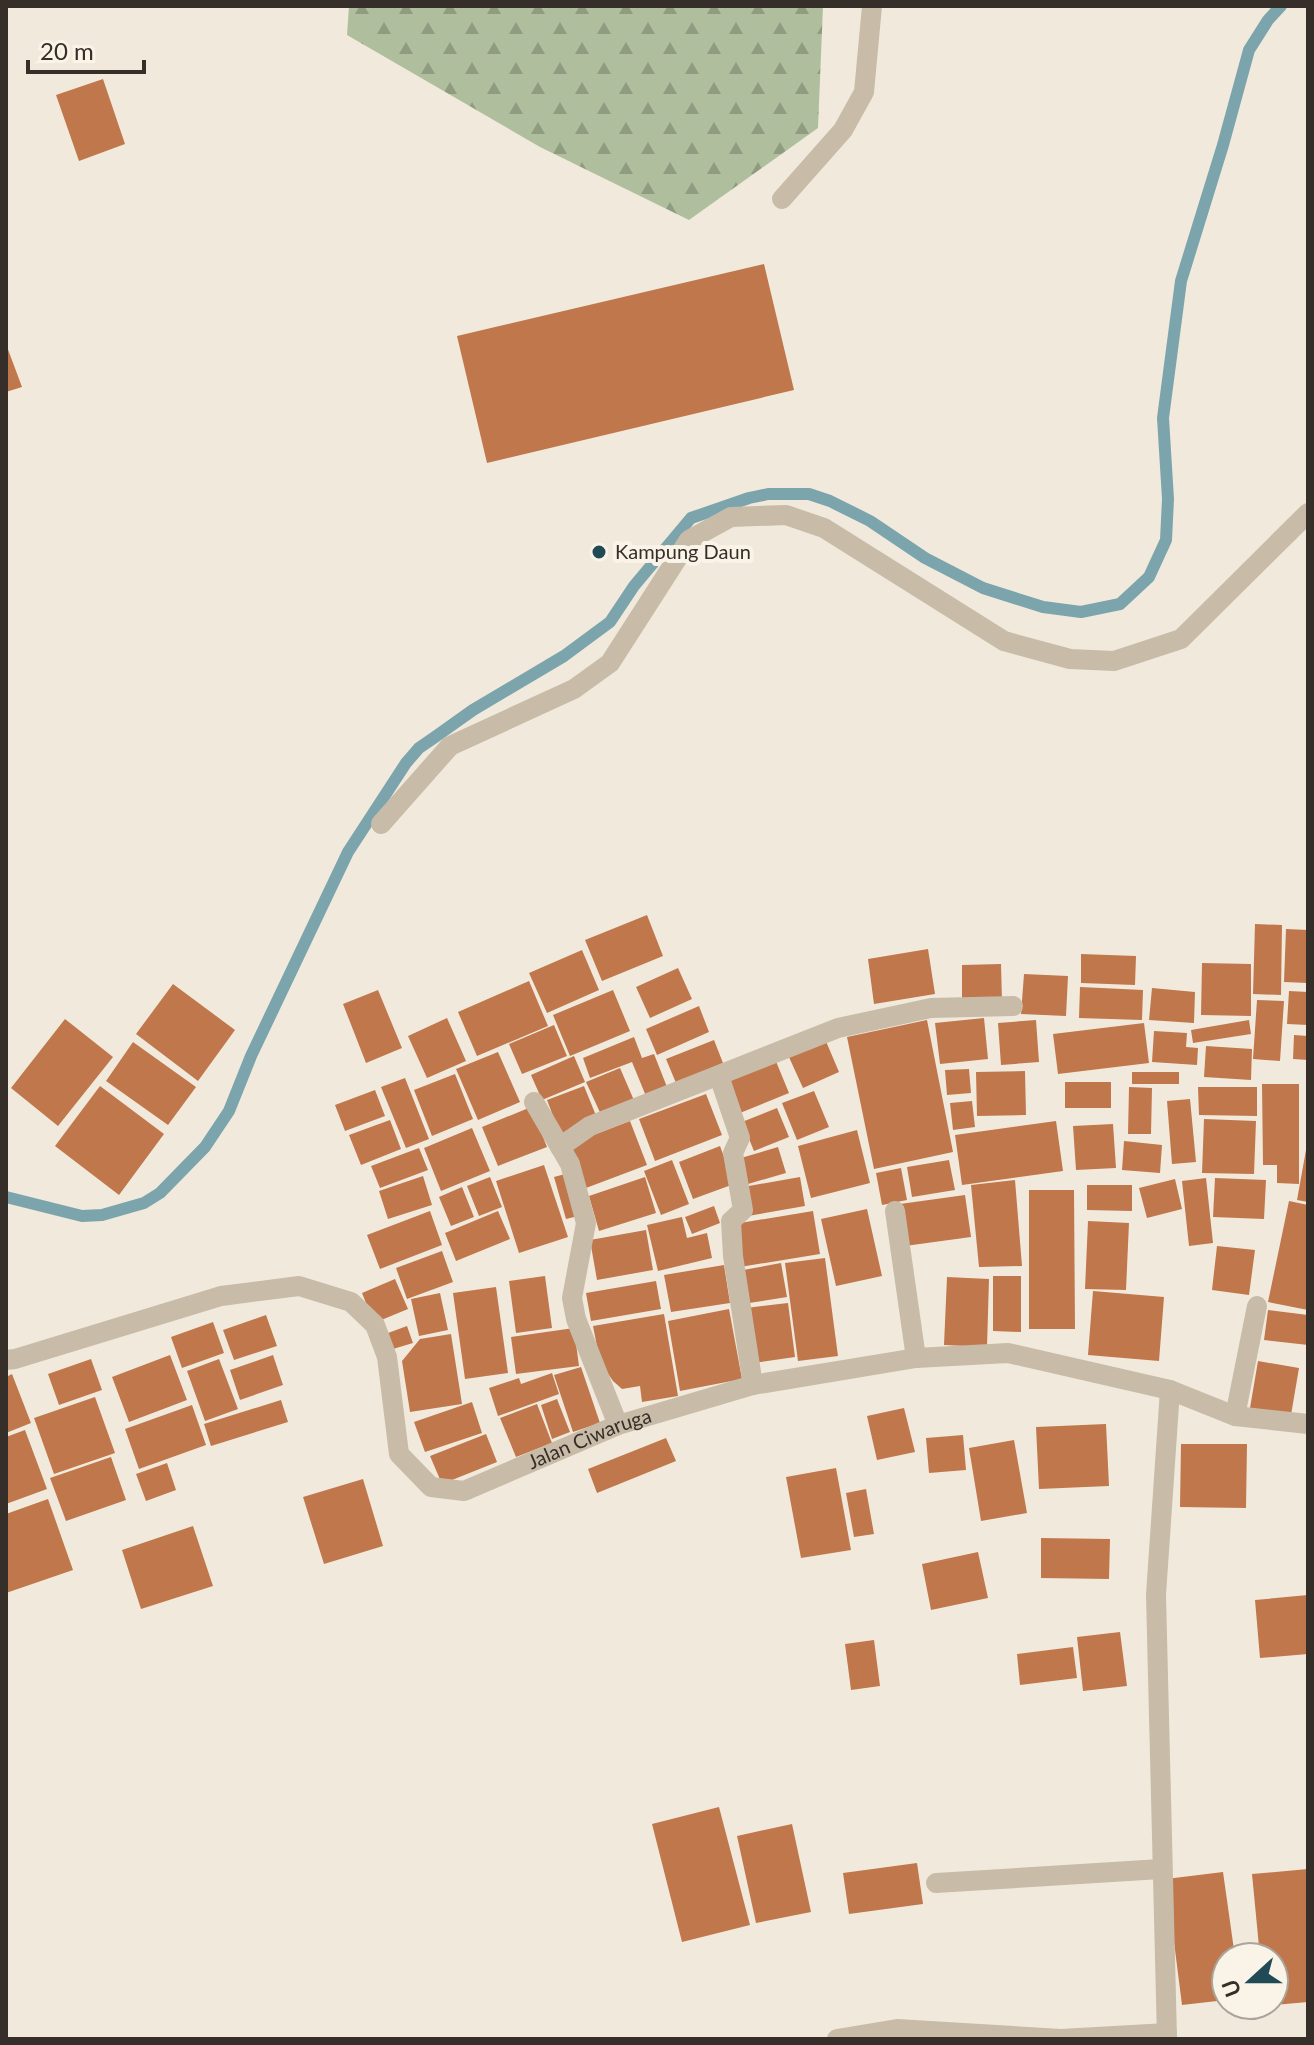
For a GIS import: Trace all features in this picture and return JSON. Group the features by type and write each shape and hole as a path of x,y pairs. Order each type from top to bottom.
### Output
{"street":[{"path":"782,199 843,130 864,92 872,6"},
{"path":"381,824 450,746 574,689 610,663 689,540 731,517 786,515 824,528 1004,641 1070,659 1114,661 1181,639 1308,513"},
{"path":"560,1147 590,1126 838,1028 931,1008 1013,1006"},
{"path":"719,1076 740,1138 733,1153 743,1210 731,1221 733,1256 753,1385"},
{"path":"534,1102 570,1164 586,1223 572,1298 576,1319 618,1425"},
{"path":"895,1211 916,1358"},
{"name":"Jalan Ciwaruga","path":"6,1360 221,1296 299,1286 351,1302 375,1325 387,1357 399,1454 431,1487 464,1491 618,1425 753,1385 916,1358 1008,1353 1170,1390 1235,1416 1308,1424"},
{"path":"1235,1416 1257,1306"},
{"path":"837,2039 897,2029 1061,2039 1167,2036 1156,1595 1170,1390"},
{"path":"936,1883 1161,1869"}],"green space":[{"path":"349,6 823,6 818,128 689,220 540,147 347,35"}],"building":[{"path":"103,79 125,144 79,161 56,95"},
{"path":"764,264 794,390 487,463 457,336"},
{"path":"6,344 22,387 6,392"},
{"path":"647,915 663,956 602,981 585,940"},
{"path":"1255,924 1282,925 1281,995 1253,994"},
{"path":"1286,929 1308,930 1308,983 1284,982"},
{"path":"928,949 935,994 874,1004 868,959"},
{"path":"582,950 599,990 547,1013 529,973"},
{"path":"1081,954 1136,956 1135,985 1081,983"},
{"path":"1202,963 1251,964 1251,1016 1201,1015"},
{"path":"1001,964 1002,1002 962,1002 962,965"},
{"path":"678,968 692,999 650,1018 636,987"},
{"path":"1024,974 1068,976 1066,1016 1021,1014"},
{"path":"529,981 548,1026 477,1056 458,1012"},
{"path":"173,984 235,1030 198,1081 136,1034"},
{"path":"1080,987 1143,990 1142,1020 1079,1018"},
{"path":"1152,988 1195,992 1194,1023 1149,1020"},
{"path":"378,990 402,1048 366,1063 343,1004"},
{"path":"613,990 630,1031 570,1056 553,1015"},
{"path":"1289,991 1308,992 1308,1025 1287,1024"},
{"path":"1257,1000 1284,1001 1280,1061 1253,1059"},
{"path":"699,1006 709,1032 657,1055 646,1029"},
{"path":"447,1018 466,1061 427,1078 408,1036"},
{"path":"984,1018 988,1059 940,1064 935,1023"},
{"path":"65,1019 113,1057 58,1126 11,1088"},
{"path":"927,1020 953,1152 874,1169 847,1037"},
{"path":"1036,1020 1039,1062 1001,1065 998,1023"},
{"path":"1249,1020 1251,1034 1193,1043 1191,1030"},
{"path":"1144,1023 1149,1063 1058,1074 1053,1034"},
{"path":"554,1025 567,1056 522,1074 509,1044"},
{"path":"1154,1031 1187,1033 1186,1047 1198,1048 1197,1065 1152,1062"},
{"path":"1294,1035 1308,1036 1308,1060 1293,1059"},
{"path":"634,1037 642,1058 654,1054 669,1092 648,1101 632,1062 590,1078 583,1058"},
{"path":"825,1039 839,1072 803,1088 788,1055"},
{"path":"714,1040 723,1063 676,1083 666,1059"},
{"path":"133,1042 196,1087 168,1125 106,1081"},
{"path":"1206,1046 1252,1049 1251,1080 1204,1077"},
{"path":"498,1052 520,1102 478,1120 456,1069"},
{"path":"574,1056 585,1082 542,1100 531,1075"},
{"path":"775,1059 789,1093 740,1113 727,1079"},
{"path":"620,1068 636,1105 603,1119 586,1082"},
{"path":"969,1069 971,1093 947,1095 945,1070"},
{"path":"1025,1071 1026,1115 977,1116 976,1072"},
{"path":"1132,1072 1179,1072 1179,1084 1132,1084"},
{"path":"455,1074 473,1119 432,1136 414,1090"},
{"path":"405,1078 429,1139 406,1148 381,1087"},
{"path":"1065,1082 1111,1082 1111,1108 1065,1108"},
{"path":"1262,1084 1299,1084 1299,1184 1277,1183 1277,1165 1263,1165"},
{"path":"100,1086 164,1134 119,1195 55,1146"},
{"path":"584,1086 597,1118 560,1134 547,1100"},
{"path":"1129,1087 1152,1088 1151,1134 1128,1134"},
{"path":"1198,1087 1257,1087 1257,1116 1199,1115"},
{"path":"375,1090 385,1116 345,1131 335,1105"},
{"path":"814,1091 829,1127 797,1140 782,1103"},
{"path":"706,1094 722,1135 655,1161 639,1119"},
{"path":"1190,1099 1196,1162 1172,1164 1167,1101"},
{"path":"972,1101 975,1127 953,1130 950,1103"},
{"path":"531,1107 547,1147 498,1166 482,1127"},
{"path":"777,1108 789,1137 754,1151 742,1122"},
{"path":"1204,1119 1256,1121 1254,1174 1202,1173"},
{"path":"390,1120 401,1149 361,1165 349,1135"},
{"path":"630,1121 647,1165 586,1188 570,1144"},
{"path":"1056,1121 1063,1171 962,1185 955,1135"},
{"path":"1113,1124 1116,1168 1076,1170 1073,1126"},
{"path":"472,1128 490,1171 441,1191 424,1148"},
{"path":"857,1130 870,1183 811,1198 798,1146"},
{"path":"1124,1141 1162,1145 1160,1173 1122,1170"},
{"path":"720,1146 734,1184 693,1199 679,1162"},
{"path":"778,1147 786,1173 748,1184 741,1158"},
{"path":"419,1148 428,1170 380,1188 371,1166"},
{"path":"1308,1150 1308,1202 1297,1200"},
{"path":"672,1160 689,1204 661,1215 644,1171"},
{"path":"949,1160 955,1190 912,1197 907,1167"},
{"path":"544,1165 568,1237 519,1253 496,1181"},
{"path":"901,1168 907,1200 882,1205 876,1173"},
{"path":"565,1174 578,1216 566,1219 554,1177"},
{"path":"423,1176 432,1205 388,1219 379,1191"},
{"path":"490,1177 502,1207 479,1216 467,1186"},
{"path":"645,1177 656,1213 599,1231 589,1196"},
{"path":"800,1177 805,1206 748,1216 743,1187"},
{"path":"1206,1178 1213,1243 1189,1246 1182,1181"},
{"path":"1215,1178 1266,1180 1264,1219 1213,1217"},
{"path":"1175,1179 1182,1209 1147,1218 1139,1188"},
{"path":"1015,1180 1022,1266 979,1267 971,1185"},
{"path":"1087,1185 1132,1185 1132,1211 1087,1210"},
{"path":"462,1187 474,1217 451,1226 439,1197"},
{"path":"1029,1190 1074,1190 1075,1329 1029,1329"},
{"path":"965,1195 971,1237 905,1246 900,1204"},
{"path":"1289,1201 1308,1205 1308,1310 1268,1302"},
{"path":"714,1206 720,1223 692,1234 685,1217"},
{"path":"867,1209 882,1276 836,1286 821,1219"},
{"path":"430,1211 442,1245 380,1269 367,1235"},
{"path":"498,1211 510,1239 456,1261 445,1233"},
{"path":"813,1211 820,1254 740,1267 734,1224"},
{"path":"682,1217 687,1238 707,1233 712,1258 658,1271 647,1225"},
{"path":"1088,1221 1129,1223 1126,1290 1085,1289"},
{"path":"646,1230 653,1270 597,1280 590,1240"},
{"path":"1217,1246 1255,1250 1249,1295 1212,1290"},
{"path":"442,1251 453,1282 407,1299 396,1268"},
{"path":"825,1258 838,1356 798,1361 785,1263"},
{"path":"781,1263 787,1297 749,1303 743,1270"},
{"path":"724,1265 730,1303 671,1312 664,1275"},
{"path":"545,1276 552,1328 516,1333 509,1281"},
{"path":"993,1276 1021,1276 1021,1332 993,1331"},
{"path":"947,1277 989,1279 987,1347 944,1345"},
{"path":"395,1279 408,1309 374,1323 362,1293"},
{"path":"656,1281 661,1309 591,1321 586,1293"},
{"path":"496,1287 508,1373 465,1379 453,1293"},
{"path":"1093,1291 1164,1297 1159,1361 1088,1355"},
{"path":"440,1293 448,1330 419,1336 411,1299"},
{"path":"788,1303 795,1357 754,1363 746,1308"},
{"path":"729,1309 742,1379 680,1391 668,1321"},
{"path":"1268,1310 1308,1315 1308,1345 1264,1340"},
{"path":"664,1314 678,1396 642,1402 640,1386 622,1389 600,1362 593,1326"},
{"path":"266,1315 277,1346 234,1360 223,1330"},
{"path":"213,1322 224,1353 182,1368 171,1337"},
{"path":"407,1326 413,1343 393,1349 388,1333"},
{"path":"574,1328 579,1366 516,1374 511,1337"},
{"path":"451,1334 462,1404 410,1412 402,1361 420,1339"},
{"path":"170,1355 187,1400 129,1422 112,1377"},
{"path":"273,1355 283,1385 240,1400 230,1370"},
{"path":"91,1359 102,1390 59,1405 48,1374"},
{"path":"219,1359 238,1409 205,1421 187,1371"},
{"path":"1258,1361 1299,1368 1291,1415 1250,1408"},
{"path":"581,1367 600,1423 573,1432 554,1375"},
{"path":"552,1373 559,1394 498,1416 489,1388 519,1378 521,1384"},
{"path":"12,1374 31,1423 6,1433 6,1377"},
{"path":"95,1397 115,1453 54,1474 34,1418"},
{"path":"557,1399 570,1432 552,1439 541,1405"},
{"path":"281,1400 288,1422 211,1446 204,1424"},
{"path":"472,1402 482,1433 425,1452 414,1422"},
{"path":"537,1404 552,1443 516,1457 500,1418"},
{"path":"192,1405 206,1445 139,1469 125,1429"},
{"path":"904,1408 915,1452 877,1460 867,1416"},
{"path":"1106,1424 1109,1486 1039,1489 1036,1427"},
{"path":"25,1430 47,1489 6,1504 6,1437"},
{"path":"486,1434 497,1462 442,1484 430,1456"},
{"path":"963,1435 966,1470 929,1473 926,1438"},
{"path":"666,1438 676,1461 597,1493 588,1469"},
{"path":"1014,1440 1027,1513 981,1521 969,1448"},
{"path":"1181,1444 1247,1444 1246,1508 1180,1507"},
{"path":"111,1457 126,1500 66,1521 50,1478"},
{"path":"167,1463 176,1490 146,1501 136,1474"},
{"path":"836,1468 851,1550 801,1558 786,1477"},
{"path":"363,1479 383,1546 324,1564 303,1497"},
{"path":"866,1489 874,1534 854,1537 846,1493"},
{"path":"48,1499 73,1570 6,1593 6,1514"},
{"path":"193,1526 213,1586 141,1609 122,1550"},
{"path":"1041,1538 1110,1539 1109,1579 1041,1578"},
{"path":"978,1552 988,1598 931,1610 922,1564"},
{"path":"1308,1595 1308,1654 1260,1658 1255,1600"},
{"path":"1120,1632 1127,1686 1083,1691 1077,1637"},
{"path":"874,1640 880,1686 851,1690 845,1644"},
{"path":"1073,1647 1077,1678 1020,1685 1017,1654"},
{"path":"719,1807 750,1925 682,1942 652,1824"},
{"path":"792,1824 811,1912 756,1923 737,1836"},
{"path":"917,1863 923,1904 849,1914 843,1873"},
{"path":"1308,1869 1308,2002 1290,2004 1290,1941 1258,1941 1252,1874"},
{"path":"1223,1872 1233,1941 1210,1941 1210,2002 1182,2005 1166,1879"}],"waterway":[{"path":"6,1197 82,1216 102,1215 144,1203 160,1193 205,1147 229,1111 251,1056 348,852 406,763 419,748 473,710 564,656 610,622 634,586 691,518 768,494 809,494 870,521 925,558 983,588 1043,607 1081,612 1120,604 1149,577 1166,540 1168,499 1163,418 1181,281 1249,50 1281,6"}],"place":[{"name":"Kampung Daun","path":"599,552"}]}
